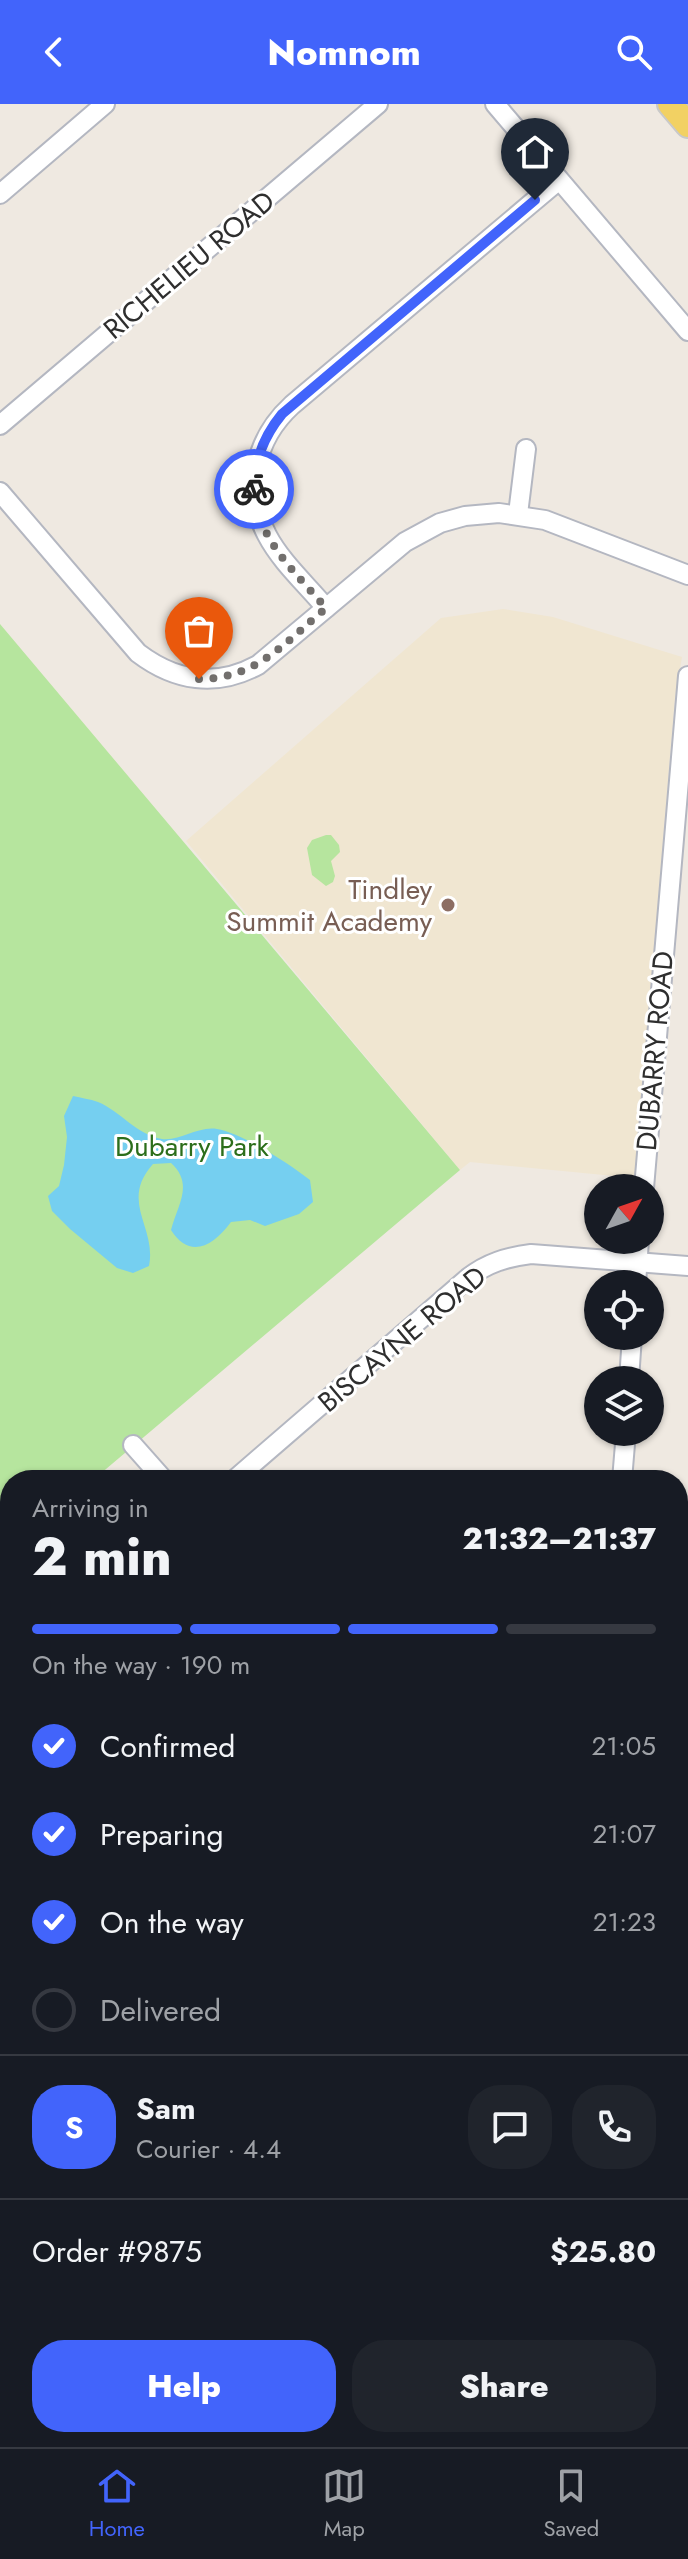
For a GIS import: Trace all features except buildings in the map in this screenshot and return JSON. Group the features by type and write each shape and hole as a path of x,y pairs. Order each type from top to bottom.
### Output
{"main road":[{"path":"670,104 688,125"}],"street":[{"path":"0,194 105,104"},
{"name":"RICHELIEU ROAD","path":"0,425 378,104"},
{"path":"495,104 688,331"},
{"path":"326,608 275,548 259,519 254,479 267,436 292,405 559,180"},
{"path":"518,514 526,449"},
{"path":"0,492 138,653 153,665 179,676 219,679 246,671 269,657 395,550 428,528 453,519 479,514 518,514 545,520 688,575"},
{"name":"DUBARRY ROAD","path":"645,1174 688,676"},
{"name":"BISCAYNE ROAD","path":"246,1470 468,1278 485,1267 510,1257 531,1254 688,1266"},
{"path":"637,1270 638,1254"},
{"path":"133,1445 155,1470"},
{"path":"623,1470 625,1446"}],"shaded area":[{"name":"Tindley Summit Academy","path":"503,609 553,617 682,657 675,697 635,1174 594,1174 470,1162 460,1170 186,841 441,618"}],"green space":[{"name":"Dubarry Park","path":"0,624 460,1170 105,1470 0,1470"},
{"path":"331,835 340,852 331,861 335,876 333,882 326,886 312,875 307,848 312,840"}],"water":[{"path":"73,1096 98,1102 153,1137 176,1138 210,1129 239,1136 310,1180 313,1202 299,1214 265,1226 250,1220 231,1222 217,1238 194,1247 186,1245 171,1230 182,1195 182,1179 171,1163 153,1164 139,1190 150,1252 149,1266 133,1273 117,1268 52,1211 48,1196 59,1186 67,1137 64,1116"}],"way so far":[{"path":"199,679 219,679 252,668 326,608 267,537 259,519 254,489"}],"place":[{"name":"Tindley Summit Academy","path":"448,905"}],"route":[{"path":"254,489 261,447 282,414 535,200"}]}
